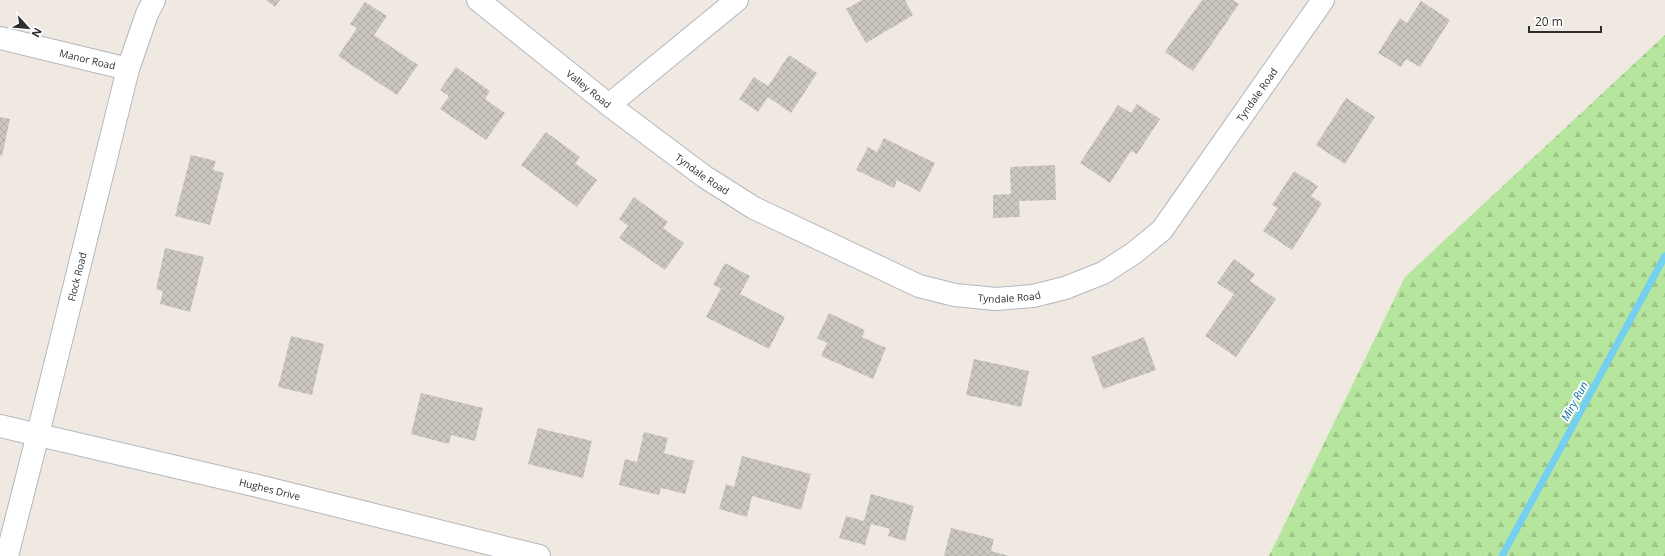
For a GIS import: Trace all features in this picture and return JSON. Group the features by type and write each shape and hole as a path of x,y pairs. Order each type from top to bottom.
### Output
{"street":[{"name":"Flock Road","path":"7,556 128,69 147,14 154,0"},
{"name":"Valley Road","path":"478,0 609,105 737,0"},
{"name":"Tyndale Road","path":"609,105 705,177 754,208 919,286 955,295 996,299 1033,296 1065,288 1103,273 1134,253 1162,230 1324,0"},
{"name":"Manor Road","path":"0,38 128,69"},
{"name":"Hughes Drive","path":"0,426 258,486 539,556"}],"green space":[{"path":"1665,35 1665,556 1269,556 1405,277"}],"building":[{"path":"266,0 280,0 275,7"},
{"path":"862,0 905,0 913,15 866,43 846,9"},
{"path":"1202,0 1233,0 1239,4 1193,71 1165,52"},
{"path":"1421,1 1450,20 1420,67 1406,59 1401,67 1378,53 1400,18 1407,23"},
{"path":"365,2 387,16 374,35 418,65 397,95 338,56 357,28 350,24"},
{"path":"789,55 817,73 791,113 768,97 758,112 739,99 754,77 768,86"},
{"path":"456,67 490,91 485,99 505,113 486,140 440,109 449,96 440,90"},
{"path":"1346,98 1375,117 1345,164 1316,145"},
{"path":"1137,104 1160,119 1137,154 1131,151 1110,183 1080,163 1118,105 1131,113"},
{"path":"0,117 10,119 2,156 0,155"},
{"path":"546,132 580,157 575,163 597,180 577,207 521,165"},
{"path":"884,138 935,163 920,192 897,180 894,188 856,170 868,147 877,152"},
{"path":"191,155 216,161 213,170 224,173 210,225 175,216"},
{"path":"1055,165 1056,200 1019,201 1020,217 993,218 993,195 1011,194 1010,167"},
{"path":"1294,171 1318,186 1311,196 1322,203 1292,250 1263,231 1278,208 1272,205"},
{"path":"634,197 668,222 663,228 684,243 665,270 619,238 628,226 619,219"},
{"path":"165,248 204,257 190,312 160,304 163,291 156,289"},
{"path":"1234,259 1255,274 1250,281 1276,299 1236,357 1205,336 1234,294 1217,283"},
{"path":"725,263 750,276 740,294 785,317 769,349 706,317 721,288 713,285"},
{"path":"829,313 865,330 862,337 886,348 873,379 821,356 827,343 817,338"},
{"path":"291,336 324,344 312,395 278,387"},
{"path":"1144,337 1156,370 1103,389 1091,357"},
{"path":"974,359 1029,371 1021,407 966,395"},
{"path":"421,393 483,408 475,441 451,435 449,444 411,434"},
{"path":"538,428 592,441 583,478 528,464"},
{"path":"644,432 668,438 664,453 694,461 685,494 661,488 659,495 619,485 625,459 637,462"},
{"path":"742,456 811,474 801,510 752,496 747,517 719,509 726,484 734,487"},
{"path":"871,494 914,506 905,541 888,536 890,529 871,524 865,545 839,538 846,516 864,521"},
{"path":"951,528 994,539 991,551 1009,556 944,556"}],"waterway":[{"name":"Miry Run","path":"1502,556 1665,256"}]}
